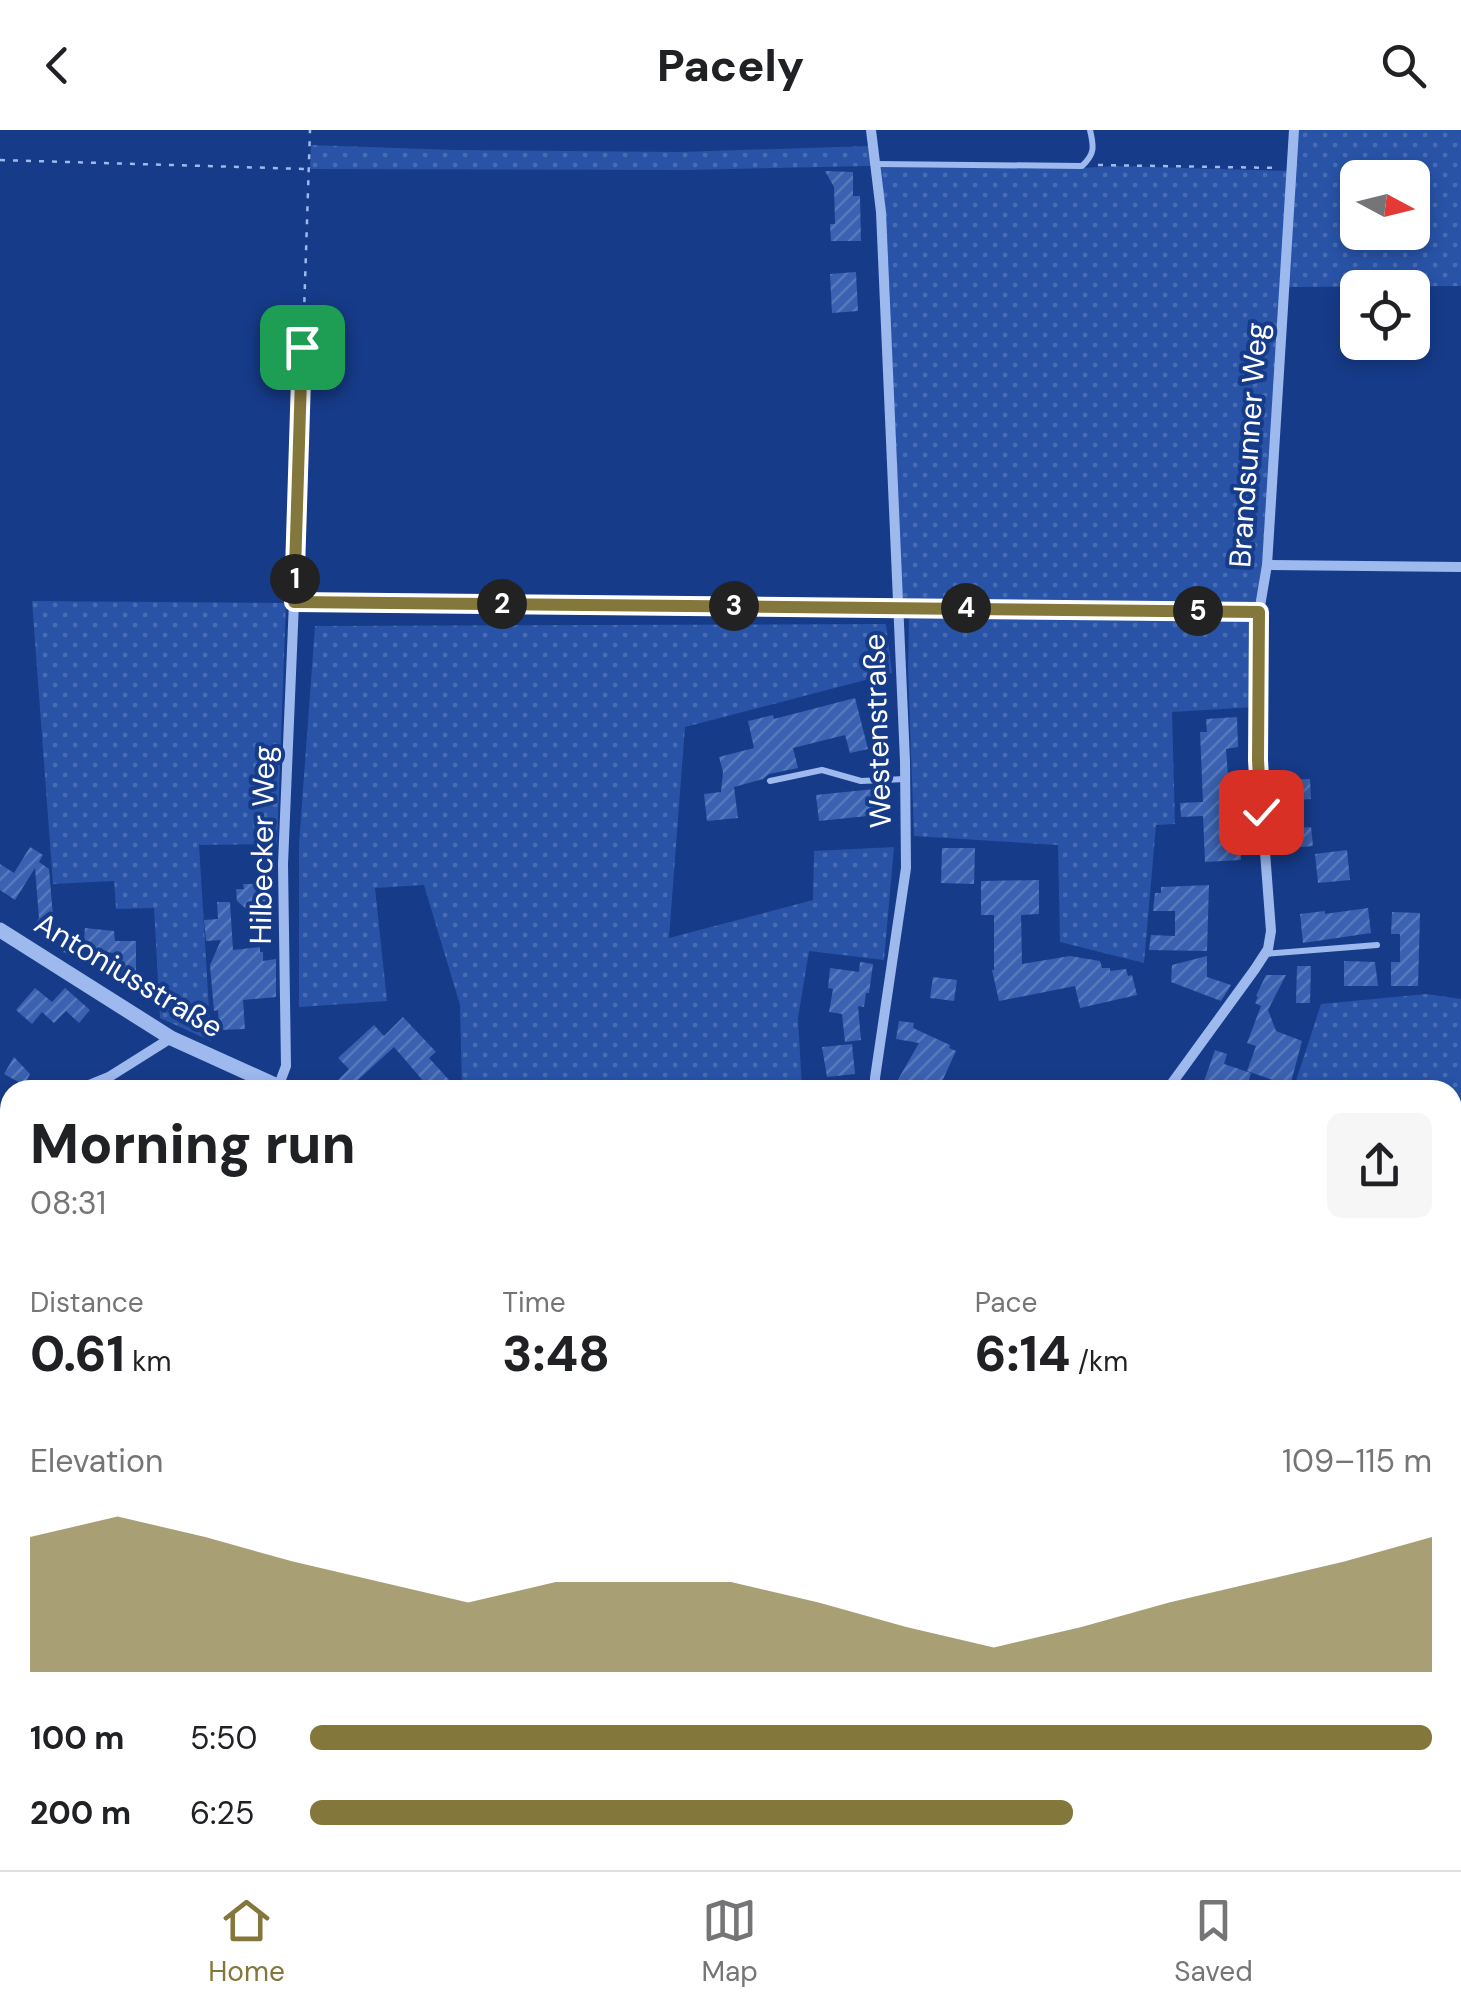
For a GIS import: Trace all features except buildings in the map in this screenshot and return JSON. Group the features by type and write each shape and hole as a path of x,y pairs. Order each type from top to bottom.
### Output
{"street":[{"name":"Westenstraße","path":"871,130 881,212 906,868 875,1080"},
{"name":"Brandsunner Weg","path":"1265,954 1272,931 1258,760 1259,612 1266,565 1294,130"},
{"path":"1266,565 1461,568"},
{"path":"294,602 1259,612"},
{"name":"Hilbecker Weg","path":"283,1080 284,864 294,602"},
{"name":"Antoniusstraße","path":"0,930 172,1038 262,1080"},
{"path":"1174,1080 1265,954"},
{"path":"102,1080 172,1038"}],"lane":[{"path":"876,164 1082,166 1095,149 1090,130"},
{"path":"770,781 822,770 866,782 905,778"},
{"path":"1265,954 1377,945"}],"path":[{"path":"294,602 310,130"},
{"path":"0,160 308,169"},
{"path":"1082,166 1292,168"}],"shaded area":[{"path":"1296,130 1461,130 1461,286 1430,286 1430,270 1340,270 1340,287 1286,287"},
{"path":"311,145 679,152 870,146 871,166 685,170 310,169"},
{"path":"1115,166 1290,171 1263,563 1255,603 1243,609 901,605 878,167"},
{"path":"32,601 286,603 277,844 199,845 211,1041 160,1018 154,908 116,909 114,881 53,884"},
{"path":"909,616 1244,616 1251,620 1255,630 1255,707 1172,712 1175,824 1156,825 1144,963 1060,942 1058,845 914,836"},
{"path":"886,624 892,673 685,727 669,938 813,900 814,851 894,847 884,960 809,951 798,1018 802,1080 462,1080 460,1005 424,885 375,888 387,1001 299,1007 299,844 315,626"},
{"path":"1426,994 1461,999 1461,1080 1296,1080 1321,1004"}],"route":[{"path":"302,347 294,602 1259,612 1261,812"}]}
